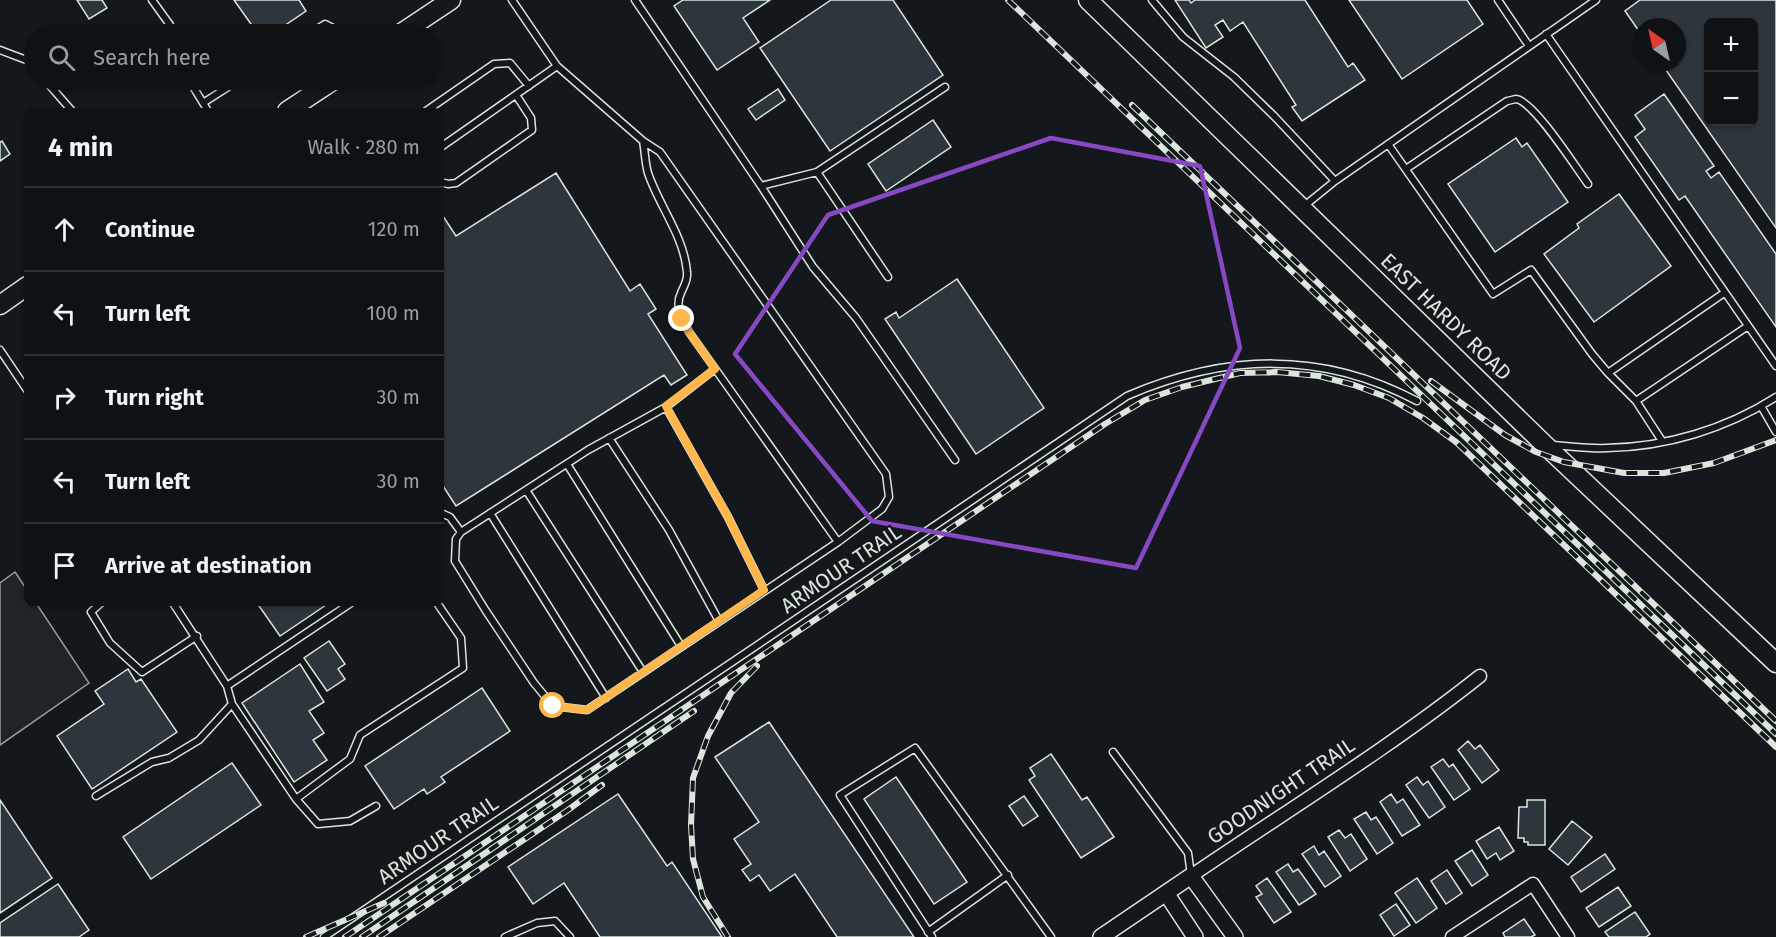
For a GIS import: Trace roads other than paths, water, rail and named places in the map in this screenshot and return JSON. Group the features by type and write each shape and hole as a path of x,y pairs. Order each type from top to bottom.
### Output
{"main road":[{"path":"415,24 451,0"},
{"name":"EAST HARDY ROAD","path":"1088,0 1545,445 1776,663"},
{"path":"292,108 319,90"},
{"path":"0,305 24,288"}],"street":[{"name":"GOODNIGHT TRAIL","path":"1101,937 1357,766 1444,705 1480,676"},
{"path":"1191,876 1235,937"},
{"path":"1452,937 1533,884 1568,937"},
{"path":"1166,893 1196,937"}],"lane":[{"path":"152,0 169,24"},
{"path":"512,0 558,66 643,141 660,152 886,474 889,497 882,509 838,542 587,710 553,706 534,683 455,561 456,539 460,532 567,464 666,406 715,369"},
{"path":"636,0 813,267 856,318 955,460"},
{"path":"1152,0 1183,37 1234,77 1335,181"},
{"path":"1498,0 1529,46"},
{"path":"1303,208 1335,181 1596,0"},
{"path":"1546,34 1776,366"},
{"path":"0,50 24,59"},
{"path":"430,108 494,64 510,63 530,86"},
{"path":"444,145 558,66"},
{"path":"760,186 817,172 945,87"},
{"path":"54,90 69,108"},
{"path":"195,90 206,108"},
{"path":"203,103 223,90"},
{"path":"444,183 456,183 532,130 531,118 516,95"},
{"path":"1406,170 1507,101 1516,99 1524,102 1536,113 1588,184"},
{"path":"643,141 648,172 679,241 687,271 686,284 680,294 679,309 689,332 838,542"},
{"path":"1388,144 1493,294 1531,270 1608,373 1636,401 1662,441"},
{"path":"817,172 888,277"},
{"path":"1608,373 1724,293"},
{"path":"1636,401 1748,326"},
{"path":"0,350 24,386"},
{"name":"ARMOUR TRAIL","path":"324,937 1127,396 1202,371 1244,364 1287,363 1354,374 1417,401"},
{"path":"1545,445 1606,448 1662,441 1702,432 1750,413 1776,397"},
{"path":"666,406 728,517 764,590"},
{"path":"1761,406 1776,432"},
{"path":"609,438 669,530 719,621"},
{"path":"567,464 681,646"},
{"path":"526,490 643,672"},
{"path":"490,513 606,698"},
{"path":"444,514 450,517 460,532"},
{"path":"98,606 91,612 110,643 142,672 196,636"},
{"path":"175,606 227,686 232,704 296,799 318,824 350,821 376,806"},
{"path":"227,686 347,606"},
{"path":"296,799 350,759 360,735 463,668 460,638 439,606"},
{"path":"96,795 152,762 169,758 199,740 232,704"},
{"path":"1008,875 930,934 840,795 915,748 1008,875 1051,937"},
{"path":"1113,752 1188,853 1191,876"},
{"path":"505,937 537,923 555,921 570,937"}],"railway":[{"path":"1008,0 1776,734"},
{"path":"1132,105 1776,721"},
{"path":"345,937 1105,424 1145,400 1182,387 1240,373 1277,372 1319,376 1354,385 1389,398 1423,418 1456,442 1776,747"},
{"path":"1431,381 1505,435 1536,452 1564,462 1624,473 1664,473 1714,463 1776,440"},
{"path":"728,937 703,897 693,859 691,825 693,778 708,736 731,693 757,666"},
{"path":"362,937 694,711"},
{"path":"379,937 602,785"},
{"path":"306,937 384,903"}]}
